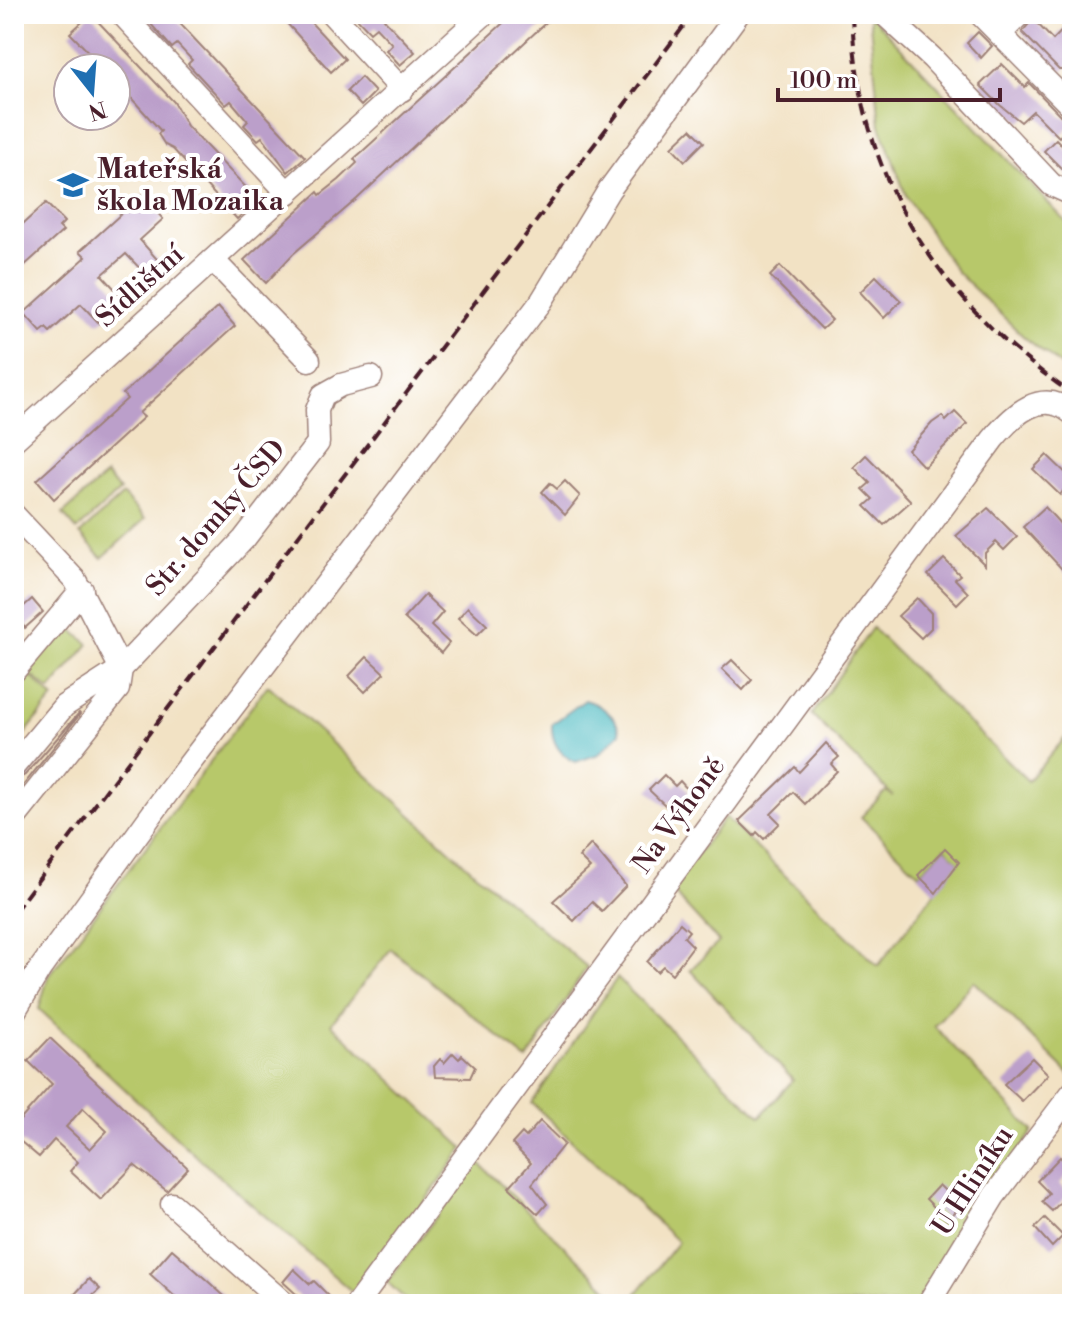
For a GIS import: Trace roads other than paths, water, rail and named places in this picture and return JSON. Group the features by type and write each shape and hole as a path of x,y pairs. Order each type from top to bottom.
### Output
{"street":[{"path":"122,14 288,193"},
{"path":"332,14 402,90"},
{"name":"Sídlištní","path":"14,440 484,14"},
{"path":"14,1012 40,969 168,792 541,302 609,190 738,14"},
{"path":"884,14 932,58 1052,185 1072,194"},
{"path":"980,14 1068,94"},
{"path":"1000,34 1020,14"},
{"path":"213,260 309,360"},
{"name":"Str. domky ČSD","path":"121,669 236,548 300,470 318,443 317,410 323,395 341,385 371,377"},
{"name":"Na Výhoně","path":"357,1304 1008,420 1040,402 1054,402 1072,413"},
{"path":"14,515 82,590 121,669 118,689 14,819"},
{"path":"14,671 82,590"},
{"path":"14,766 64,706 121,669"},
{"name":"U Hliníku","path":"928,1304 994,1196 1072,1093"},
{"path":"172,1204 285,1304"}],"water":[{"path":"585,700 607,712 620,733 599,754 576,762 557,747 552,724"}],"railway":[{"path":"14,912 693,14"},
{"path":"852,14 858,74 870,131 889,183 914,231 945,276 982,318 1024,358 1072,394"}],"place":[{"name":"Mateřská škola Mozaika","path":"73,185"}]}
